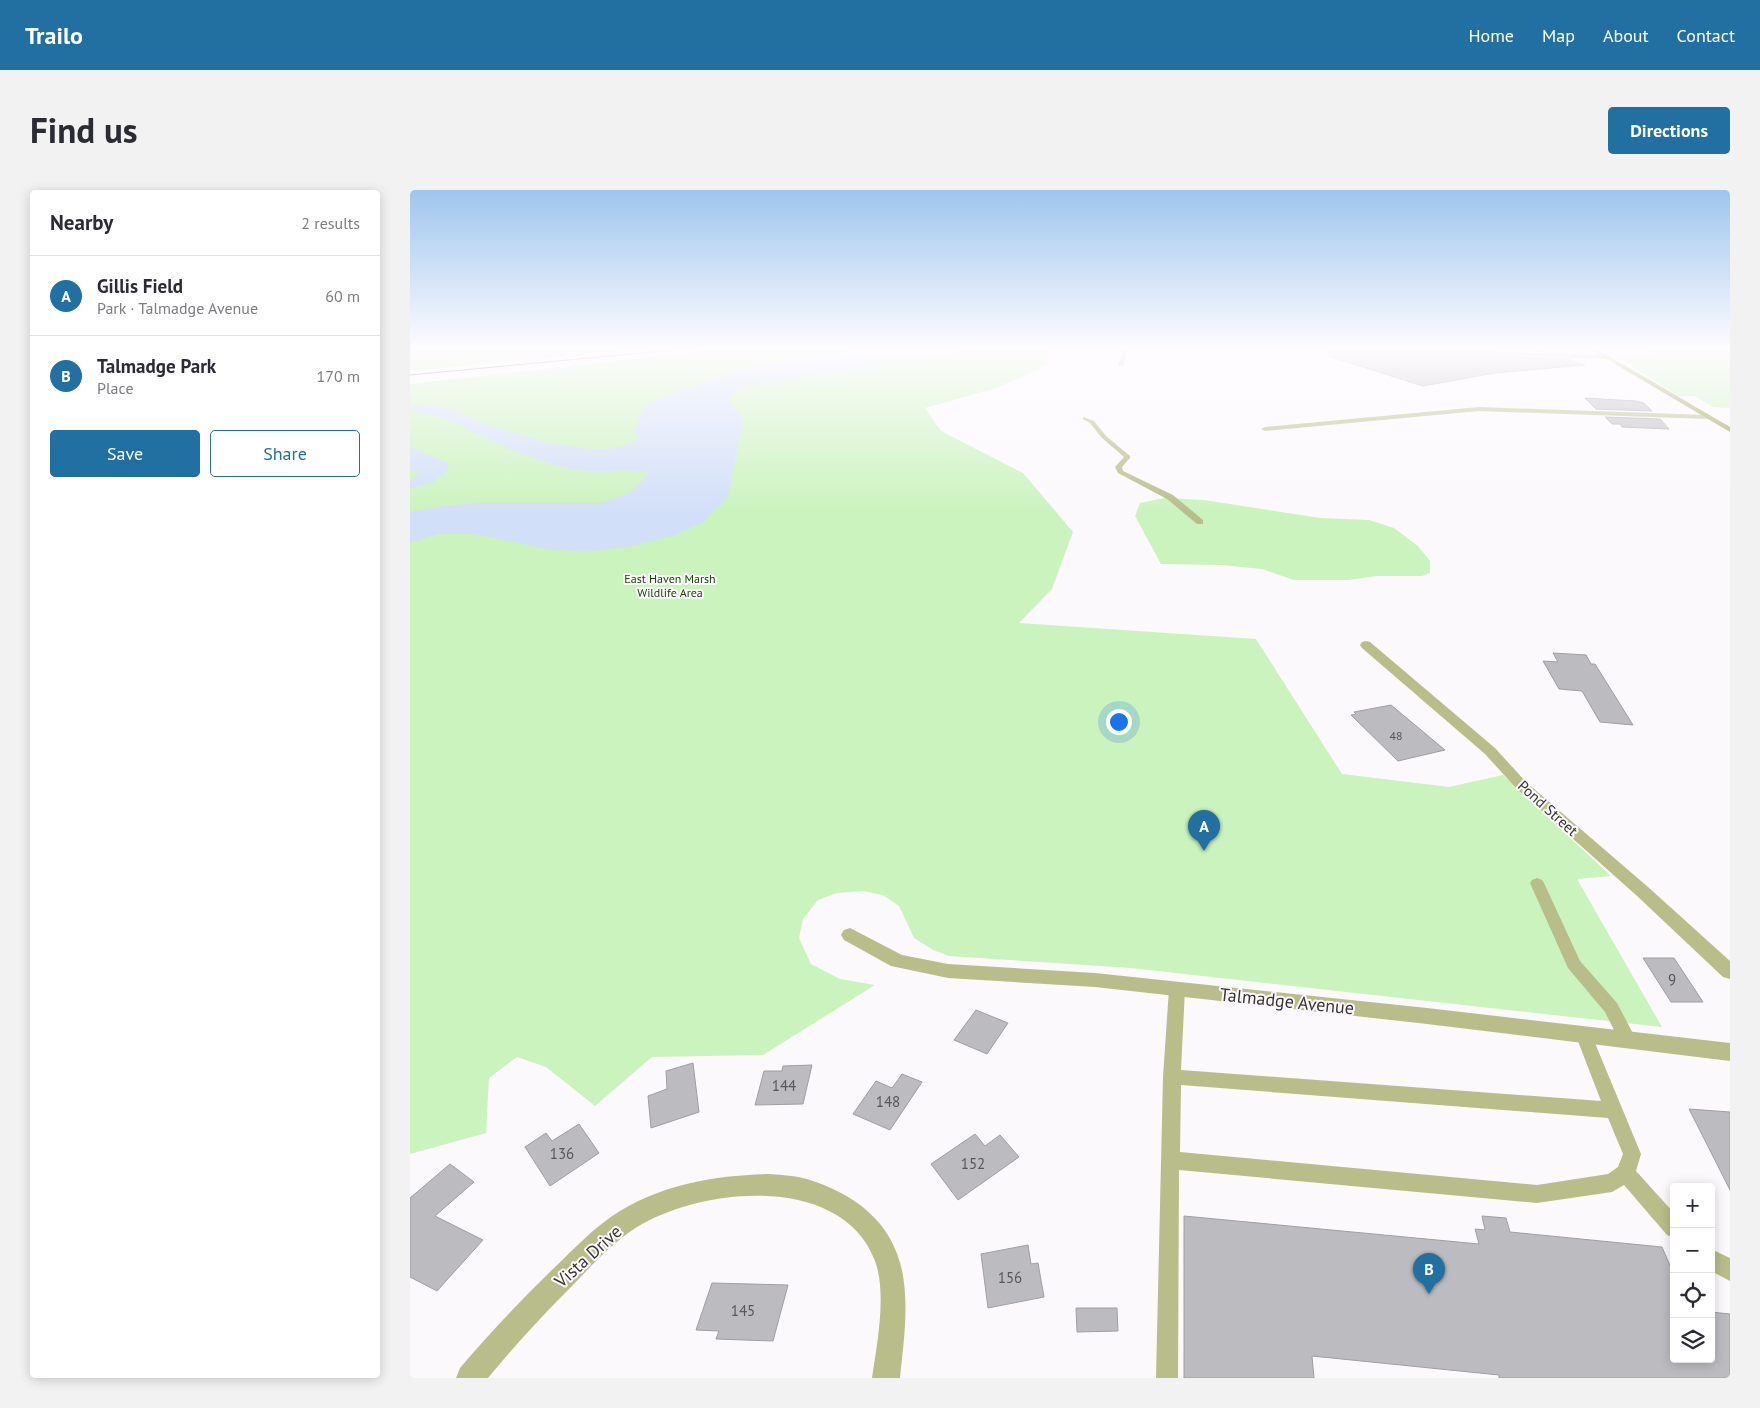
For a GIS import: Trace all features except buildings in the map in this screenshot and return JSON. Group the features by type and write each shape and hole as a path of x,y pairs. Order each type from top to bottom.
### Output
{"main road":[{"path":"1685,403 1730,430"}],"street":[{"path":"1264,429 1479,410 1708,417"},
{"name":"Pond Street","path":"1366,645 1490,751 1521,786 1642,891 1730,972"},
{"name":"Talmadge Avenue","path":"850,935 898,961 948,971 1095,980 1417,1015 1730,1052"},
{"name":"Vista Drive","path":"470,1378 509,1331 605,1235 632,1217 695,1191 731,1186 769,1184 804,1190 831,1198 852,1210 871,1230 885,1255 893,1309 886,1378"}],"lane":[{"path":"1086,418 1092,422 1115,448 1128,457 1118,467 1120,472 1170,497 1200,522"},
{"path":"1537,883 1574,964 1611,1008 1628,1041"},
{"path":"1167,1378 1172,1076 1177,989"},
{"path":"1170,1160 1537,1194 1612,1183 1626,1173 1632,1154 1584,1036"},
{"path":"1172,1076 1614,1110"},
{"path":"1626,1173 1670,1223"},
{"path":"1715,1261 1730,1270"}],"green space":[{"name":"East Haven Marsh Wildlife Area","path":"410,403 941,403 925,408 941,431 1023,473 1073,532 1052,589 1019,623 1256,639 1342,774 1449,787 1503,775 1611,876 1577,879 1662,1027 1131,968 949,956 933,950 914,938 899,906 883,895 863,891 837,893 818,900 803,919 799,938 811,964 840,979 875,985 763,1055 652,1057 595,1106 546,1067 517,1057 489,1078 486,1133 410,1154"},
{"path":"1707,403 1730,403 1730,408 1713,407"},
{"path":"1164,498 1204,500 1320,518 1369,520 1394,528 1419,547 1430,561 1430,573 1422,576 1377,576 1348,580 1294,580 1262,569 1221,565 1161,564 1135,516 1140,503"}],"water":[{"path":"732,403 743,420 728,497 702,523 672,536 632,546 589,551 553,550 474,534 438,534 410,543 410,512 444,506 479,503 601,503 630,493 649,473 628,470 584,471 554,465 508,448 440,417 410,412 410,405 447,408 487,425 564,446 606,449 624,446 638,439 633,428 642,423 636,418 648,404"},
{"path":"410,447 448,463 448,470 433,482 410,489 410,482 418,473 410,469"}],"place":[{"name":"Gillis Field","path":"1204,851"},
{"name":"Talmadge Park","path":"1429,1294"}]}
